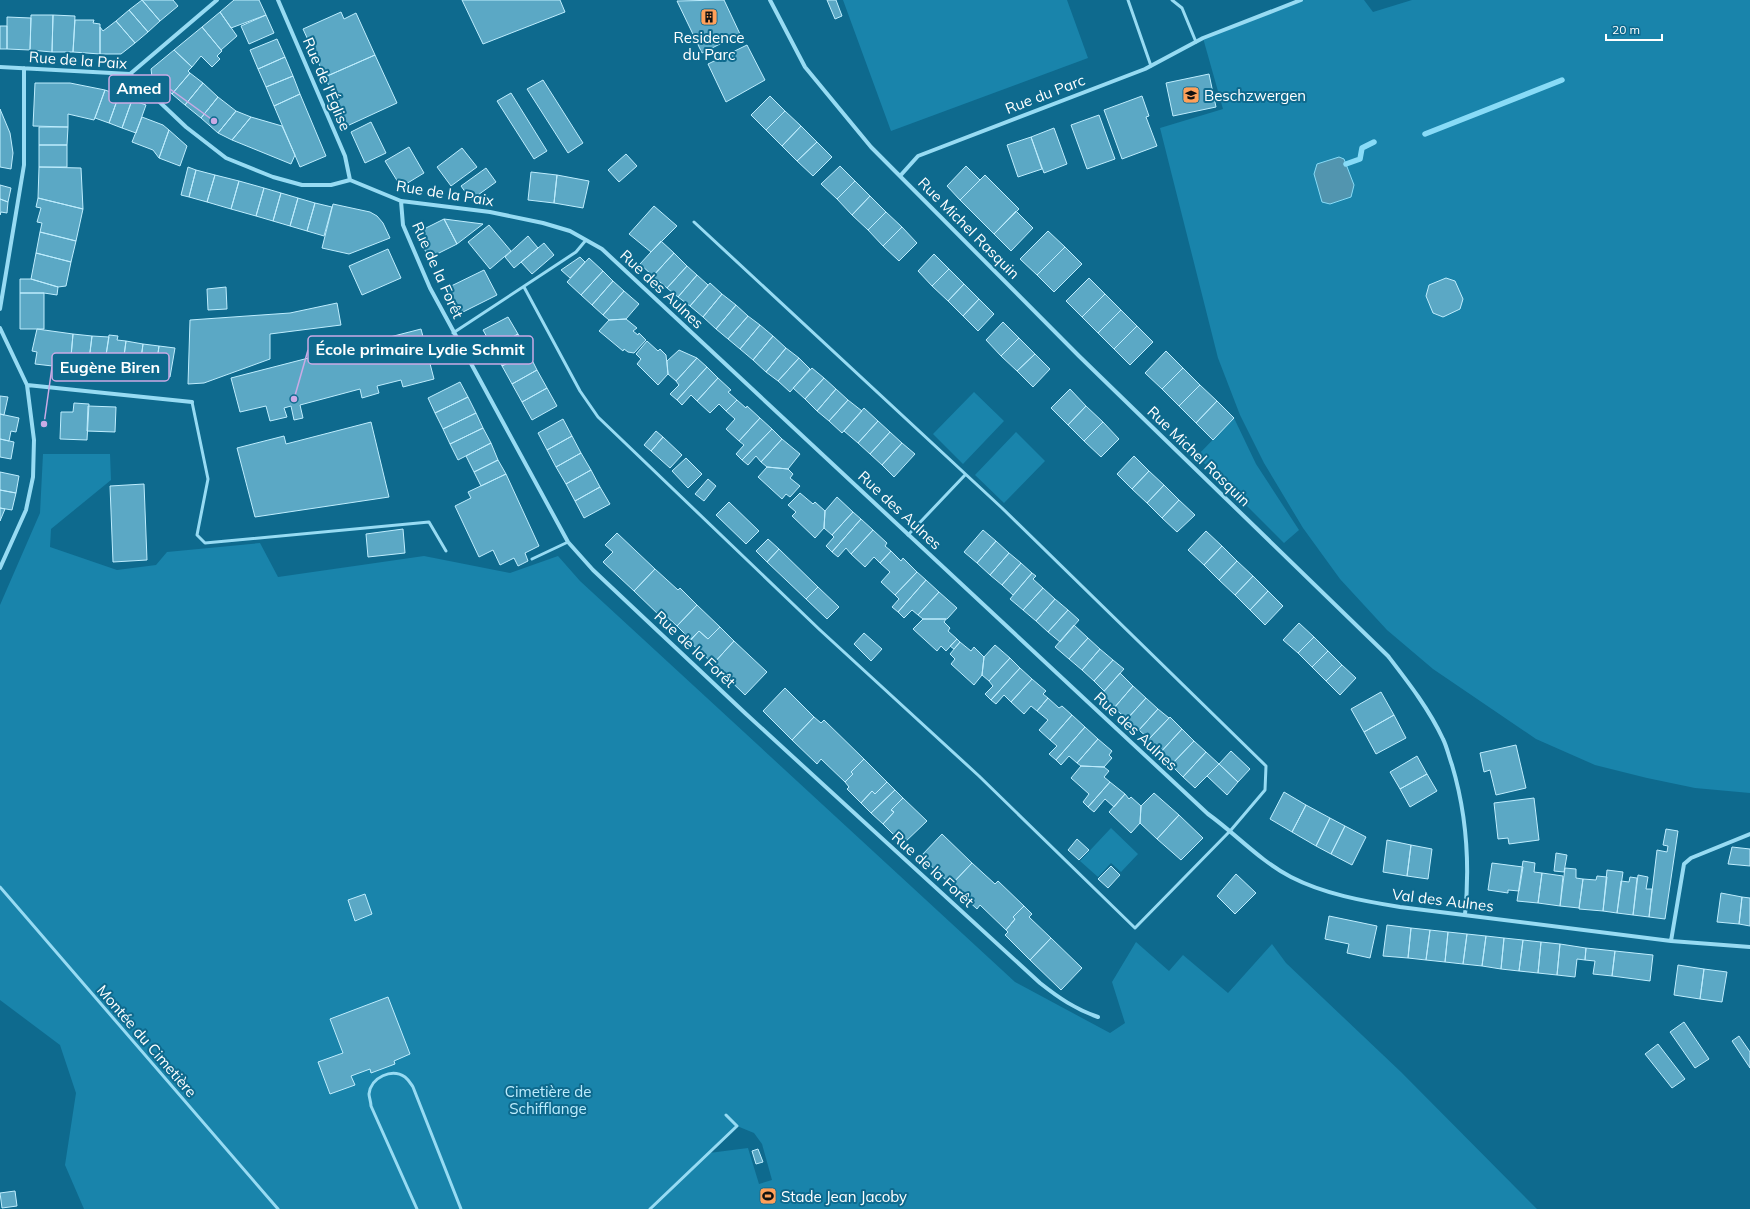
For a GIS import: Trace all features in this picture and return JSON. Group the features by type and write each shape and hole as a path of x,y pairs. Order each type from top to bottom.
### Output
{"street":[{"path":"130,74 217,0"},
{"name":"Rue de l'Église","path":"278,0 345,156 350,180"},
{"name":"Rue Michel Rasquin","path":"770,0 805,67 871,147 1079,356 1388,656 1418,695 1444,740 1459,788 1466,828 1468,880 1465,916"},
{"name":"Rue du Parc","path":"900,176 918,156 1151,66 1203,38 1301,0"},
{"name":"Rue de la Paix","path":"0,67 130,74 186,127 226,158 273,177 302,185 331,185 350,180 401,201 490,212 543,223"},
{"path":"0,309 24,165 24,68"},
{"name":"Rue de la Forêt","path":"401,201 403,225 430,288 453,333 568,542 593,570 734,702 1040,983 1063,1001 1078,1010 1098,1017"},
{"name":"Rue des Aulnes","path":"543,223 570,230 608,255 1208,814 1231,830"},
{"path":"0,328 27,385 34,440 33,477 26,510 0,568"},
{"path":"27,385 192,402"},
{"name":"Val des Aulnes","path":"1231,830 1251,849 1284,873 1326,891 1358,900 1465,916 1671,941 1750,947"},
{"path":"1671,941 1684,864 1691,858 1750,834"}],"lane":[{"path":"1128,0 1151,66"},
{"path":"1172,0 1182,8 1196,42"},
{"path":"524,287 580,391 598,417 820,630 979,776 1135,928 1231,830 1265,790 1266,766 965,475 694,222"},
{"path":"453,333 576,252 586,240"},
{"path":"192,402 208,479 197,535 205,543 429,522 446,551"},
{"path":"908,535 965,475"},
{"path":"532,559 568,542"},
{"name":"Montée du Cimetière","path":"0,887 278,1209"},
{"path":"417,1209 372,1106 369,1094 373,1083 382,1075 395,1073 406,1078 413,1087 461,1209"},
{"path":"650,1209 737,1126 726,1115"}],"green space":[{"path":"843,0 1067,0 1088,58 891,131"},
{"path":"1301,0 1364,0 1373,12 1412,0 1750,0 1750,793 1695,788 1595,765 1536,739 1433,669 1387,630 1340,579 1303,528 1264,463 1240,415 1218,358 1160,128 1223,109 1203,38"},
{"path":"974,392 1004,421 963,464 933,434"},
{"path":"1234,418 1256,464 1299,530 1284,543 1197,456"},
{"path":"1016,432 1045,461 1004,503 975,475"},
{"name":"Cimetière de Schifflange","path":"43,454 110,454 111,480 51,529 50,547 117,570 156,565 167,552 260,543 278,577 424,556 510,573 558,556 580,581 1015,982 1110,1033 1125,1023 1112,982 1136,942 1169,971 1183,955 1228,993 1272,944 1286,963 1401,1072 1537,1209 84,1209 65,1165 76,1093 60,1045 0,1000 0,605 40,513","holes":["737,1126 754,1133 762,1144 772,1180 759,1184 748,1148 709,1153"]},
{"path":"1111,828 1138,854 1121,872 1111,863 1098,877 1080,861"}],"shaded area":[{"path":"1339,157 1344,159 1354,185 1351,197 1330,204 1322,202 1314,174 1317,164"}],"building":[{"path":"142,0 173,0 178,6 160,21"},
{"path":"142,0 160,21 148,32 129,10"},
{"path":"234,0 259,0 266,15 231,28 220,12"},
{"path":"462,0 560,0 565,12 483,44"},
{"name":"Residence du Parc","path":"724,0 740,34 702,53 677,1"},
{"path":"827,0 836,0 842,16 835,19"},
{"path":"129,10 148,32 135,43 116,21"},
{"path":"220,12 237,36 221,50 202,27"},
{"path":"341,12 344,19 356,13 375,55 325,77 303,29"},
{"path":"31,15 53,15 52,52 30,50"},
{"path":"53,15 75,16 73,52 52,52"},
{"path":"266,15 274,33 249,44 241,26"},
{"path":"7,17 31,18 30,50 7,49"},
{"path":"75,20 94,20 93,23 100,24 100,54 73,52"},
{"path":"116,21 135,43 121,54 100,54 100,27 103,31"},
{"path":"0,26 7,26 7,49 0,49"},
{"path":"202,27 222,51 217,56 220,59 212,67 201,56 192,67 174,50"},
{"path":"277,39 285,57 258,69 250,50"},
{"path":"747,45 765,80 726,102 708,64"},
{"path":"174,50 192,67 188,71 190,73 172,94 152,77 151,69"},
{"path":"375,55 397,103 347,126 325,77"},
{"path":"285,57 293,76 266,87 258,69"},
{"path":"190,73 203,83 185,105 172,94"},
{"name":"Beschzwergen","path":"1209,74 1216,107 1173,116 1166,83"},
{"path":"293,76 300,94 274,106 266,87"},
{"path":"543,80 583,143 568,153 527,89"},
{"path":"35,83 70,83 105,90 94,120 68,114 68,127 33,126"},
{"path":"203,83 218,97 201,118 185,105"},
{"path":"105,90 119,95 109,123 95,118"},
{"path":"511,93 547,151 534,159 497,101"},
{"path":"300,94 326,156 300,167 274,106"},
{"path":"119,95 132,100 122,128 109,123"},
{"path":"770,96 785,111 766,130 751,115"},
{"path":"1142,96 1149,116 1146,117 1157,146 1122,159 1104,110"},
{"path":"218,97 236,111 218,133 201,118"},
{"path":"132,100 146,105 136,133 122,128"},
{"path":"0,109 10,133 13,153 11,169 0,167"},
{"path":"236,111 251,117 232,140 218,133"},
{"path":"785,111 801,126 782,146 766,130"},
{"path":"1099,115 1115,159 1087,169 1071,125"},
{"path":"142,117 163,125 169,130 159,158 153,150 132,142"},
{"path":"251,117 282,126 295,155 291,164 232,140"},
{"path":"371,122 386,153 365,163 351,132"},
{"path":"801,126 817,142 797,161 782,146"},
{"path":"39,127 68,127 67,145 39,145"},
{"path":"1054,128 1067,164 1044,173 1031,137"},
{"path":"169,130 187,146 180,166 159,158"},
{"path":"1031,137 1042,169 1018,177 1007,145"},
{"path":"817,142 832,157 813,176 797,161"},
{"path":"39,145 67,145 67,167 39,167"},
{"path":"409,147 424,173 401,187 385,161"},
{"path":"462,148 477,167 451,186 437,167"},
{"path":"626,154 637,166 619,182 608,170"},
{"path":"840,166 855,181 837,199 821,184"},
{"path":"966,166 980,180 960,200 947,186"},
{"path":"39,167 81,168 83,209 38,198"},
{"path":"188,167 196,170 189,197 181,195"},
{"path":"486,168 496,182 471,200 461,186"},
{"path":"196,170 215,175 207,202 189,197"},
{"path":"531,172 557,175 554,203 528,200"},
{"path":"215,175 239,181 231,209 207,202"},
{"path":"557,175 589,181 583,208 554,203"},
{"path":"985,175 1019,209 994,234 960,200"},
{"path":"239,181 264,188 256,216 231,209"},
{"path":"855,181 870,196 852,215 837,199"},
{"path":"0,185 11,188 8,202 0,199"},
{"path":"264,188 281,193 273,221 256,216"},
{"path":"281,193 298,198 290,226 273,221"},
{"path":"870,196 886,212 868,230 852,215"},
{"path":"38,198 83,209 76,241 40,232 42,223 37,222 41,208 36,207"},
{"path":"298,198 315,203 307,231 290,226"},
{"path":"0,199 8,202 7,213 1,212 0,215"},
{"path":"315,203 332,207 324,236 307,231"},
{"path":"333,204 370,212 377,216 383,223 390,238 349,254 322,248"},
{"path":"654,206 677,226 651,252 629,234"},
{"path":"1016,211 1033,228 1011,251 994,234"},
{"path":"886,212 902,227 883,246 868,230"},
{"path":"444,219 483,224 457,244"},
{"path":"444,219 457,244 429,258 416,233"},
{"path":"489,225 511,251 490,269 468,242"},
{"path":"902,227 917,243 899,261 883,246"},
{"path":"1048,231 1065,247 1037,275 1020,259"},
{"path":"40,232 76,241 71,262 36,253"},
{"path":"528,236 538,248 514,268 505,257"},
{"path":"661,241 674,253 653,276 640,264"},
{"path":"544,243 554,255 532,274 521,262"},
{"path":"1065,247 1082,264 1054,292 1037,275"},
{"path":"388,249 401,278 362,295 349,266"},
{"path":"36,253 71,262 66,286 58,287 31,279"},
{"path":"674,253 687,266 667,288 653,276"},
{"path":"934,254 949,269 932,286 918,271"},
{"path":"580,257 585,262 570,278 561,270"},
{"path":"589,258 603,271 581,295 567,282"},
{"path":"687,266 697,275 678,297 667,288"},
{"path":"949,269 964,284 948,301 932,286"},
{"path":"484,270 497,295 457,315 445,289"},
{"path":"603,271 613,281 592,305 581,295"},
{"path":"697,275 708,285 690,306 678,297"},
{"path":"1089,278 1105,294 1082,317 1066,301"},
{"path":"1446,278 1455,281 1463,299 1460,309 1443,317 1433,313 1426,296 1429,285"},
{"path":"20,279 31,279 58,287 57,295 44,293 20,293"},
{"path":"613,281 624,291 603,315 592,305"},
{"path":"710,283 722,294 703,317 690,306"},
{"path":"964,284 979,299 963,316 948,301"},
{"path":"226,287 227,309 208,310 207,289"},
{"path":"624,291 639,304 626,319 609,320 603,315"},
{"path":"20,293 44,293 44,329 20,329"},
{"path":"722,294 736,305 716,329 703,317"},
{"path":"1105,294 1121,310 1098,333 1082,317"},
{"path":"979,299 994,314 978,331 963,316"},
{"path":"337,303 341,325 270,334 270,359 204,383 188,384 190,320 290,313"},
{"path":"736,305 748,316 728,339 716,329"},
{"path":"1121,310 1137,326 1114,349 1098,333"},
{"path":"748,316 760,325 740,349 728,339"},
{"path":"508,317 518,334 493,348 483,330"},
{"path":"626,319 637,328 633,331 638,335 639,333 646,340 634,353 628,352 624,349 623,351 599,331 609,320"},
{"path":"1003,322 1019,338 1001,356 986,340"},
{"path":"760,325 773,336 753,360 740,349"},
{"path":"1137,326 1153,342 1130,365 1114,349"},
{"path":"37,329 73,334 70,368 35,364 37,352 32,351"},
{"path":"421,329 434,379 403,387 401,380 377,386 379,393 362,398 360,389 300,405 303,418 294,420 291,406 284,408 287,417 270,421 266,406 240,412 231,378"},
{"path":"73,334 92,336 88,370 70,368"},
{"path":"518,334 528,352 502,366 493,348"},
{"path":"109,335 118,336 117,340 126,341 122,371 104,368"},
{"path":"92,336 109,337 104,368 88,367"},
{"path":"773,336 786,348 766,372 753,360"},
{"path":"1019,338 1035,354 1017,371 1001,356"},
{"path":"126,341 143,344 139,374 122,371"},
{"path":"647,341 658,351 660,349 666,355 668,374 658,385 637,364 641,359 636,354"},
{"path":"143,344 159,346 155,375 139,374"},
{"path":"159,346 175,348 170,377 155,375"},
{"path":"786,348 799,358 778,381 766,372"},
{"path":"679,350 697,358 676,381 668,374 667,361"},
{"path":"1166,351 1183,368 1162,389 1145,373"},
{"path":"528,352 537,370 512,384 502,366"},
{"path":"1035,354 1050,369 1033,387 1017,371"},
{"path":"697,358 707,367 677,400 670,394 679,385 676,381"},
{"path":"799,358 810,369 790,392 778,381"},
{"path":"707,367 718,378 697,401 691,395 682,405 677,400"},
{"path":"812,368 824,378 805,399 793,388"},
{"path":"1183,368 1200,385 1179,406 1162,389"},
{"path":"537,370 547,388 522,402 512,384"},
{"path":"718,378 731,390 728,392 737,400 726,411 719,404 710,413 697,401"},
{"path":"824,378 836,389 817,411 805,399"},
{"path":"460,382 468,397 435,413 428,398"},
{"path":"1200,385 1217,401 1196,423 1179,406"},
{"path":"547,388 557,406 532,420 522,402"},
{"path":"836,389 848,400 829,421 817,411"},
{"path":"1070,389 1086,406 1068,425 1051,408"},
{"path":"0,396 8,397 4,415 0,414"},
{"path":"468,397 476,413 443,429 435,413"},
{"path":"737,400 746,408 747,406 760,418 739,441 726,429 735,419 726,411"},
{"path":"848,400 862,411 842,433 829,421"},
{"path":"1217,401 1234,418 1213,440 1196,423"},
{"path":"74,403 89,404 87,440 60,439 61,412 73,412"},
{"path":"88,406 116,407 115,432 87,431"},
{"path":"1086,406 1103,422 1084,441 1068,425"},
{"path":"864,408 878,421 858,443 844,431"},
{"path":"476,413 483,428 450,444 443,429"},
{"path":"0,414 19,418 16,432 11,431 9,441 0,439"},
{"path":"760,418 772,429 742,460 736,454 744,445 739,441"},
{"path":"563,419 572,436 547,450 538,433"},
{"path":"878,421 890,432 870,454 858,443"},
{"path":"371,422 389,497 255,517 237,448 284,436 286,444"},
{"path":"1103,422 1119,439 1101,457 1084,441"},
{"path":"483,428 491,443 458,460 450,444"},
{"path":"772,429 782,439 761,462 756,456 748,465 742,460"},
{"path":"656,431 663,437 651,451 644,445"},
{"path":"890,432 902,443 882,465 870,454"},
{"path":"572,436 581,453 556,467 547,450"},
{"path":"663,437 682,455 670,468 651,451"},
{"path":"0,439 14,442 11,459 0,457"},
{"path":"782,439 800,454 788,469 767,467 761,462"},
{"path":"491,443 498,460 474,472 466,456"},
{"path":"902,443 915,454 894,477 882,465"},
{"path":"581,453 591,470 566,484 556,467"},
{"path":"1134,456 1149,471 1132,489 1117,474"},
{"path":"686,458 702,474 688,488 672,471"},
{"path":"498,460 506,474 481,486 474,472"},
{"path":"767,467 788,469 793,474 790,478 800,486 790,497 786,494 782,499 758,477"},
{"path":"591,470 600,487 575,501 566,484"},
{"path":"1149,471 1164,485 1147,503 1132,489"},
{"path":"0,472 19,476 16,493 0,490"},
{"path":"506,474 539,546 525,553 528,561 518,566 514,558 500,565 493,550 479,557 455,506 471,498 468,492"},
{"path":"708,479 716,486 704,501 695,494"},
{"path":"144,484 147,560 113,562 110,486"},
{"path":"1164,485 1179,500 1162,518 1147,503"},
{"path":"600,487 610,504 584,518 575,501"},
{"path":"0,490 16,493 12,510 0,508"},
{"path":"800,493 813,504 815,502 825,511 824,528 815,538 792,516 796,512 788,505"},
{"path":"837,497 853,512 832,535 824,528 825,511"},
{"path":"1179,500 1195,515 1177,532 1162,518"},
{"path":"729,502 759,531 746,544 716,515"},
{"path":"0,508 5,509 0,521"},
{"path":"853,512 861,519 832,552 826,546 834,537 832,535"},
{"path":"861,519 873,530 851,554 846,548 838,557 832,552"},
{"path":"403,529 405,553 368,557 366,534"},
{"path":"873,530 887,543 885,546 891,551 880,563 874,557 865,567 851,554"},
{"path":"983,530 996,541 977,563 964,552"},
{"path":"1206,531 1222,546 1204,565 1188,550"},
{"path":"617,533 655,569 634,591 603,562 613,552 605,545"},
{"path":"768,539 779,549 767,562 756,551"},
{"path":"996,541 1009,553 990,575 977,563"},
{"path":"1222,546 1237,561 1219,580 1204,565"},
{"path":"779,549 818,587 806,599 767,562"},
{"path":"891,551 901,561 903,558 917,572 895,595 881,582 890,572 880,563"},
{"path":"1009,553 1021,563 1002,585 990,575"},
{"path":"1237,561 1253,576 1235,595 1219,580"},
{"path":"1021,563 1032,573 1013,595 1002,585"},
{"path":"655,569 678,590 680,588 697,605 677,626 664,614 661,617 634,591"},
{"path":"917,572 926,580 898,612 892,607 899,599 895,595"},
{"path":"1032,573 1036,576 1033,579 1043,588 1023,610 1010,599"},
{"path":"1253,576 1268,591 1250,610 1235,595"},
{"path":"926,580 939,592 918,615 912,610 904,618 898,612"},
{"path":"818,587 839,607 827,619 806,599"},
{"path":"1043,588 1055,599 1036,621 1023,610"},
{"path":"1268,591 1283,606 1265,625 1250,610"},
{"path":"939,592 957,608 947,619 923,619 918,615"},
{"path":"1055,599 1068,610 1048,632 1036,621"},
{"path":"697,605 720,627 708,639 699,631 691,640 677,626"},
{"path":"1068,610 1079,620 1060,642 1048,632"},
{"path":"923,619 946,619 944,622 950,628 948,631 957,639 946,651 941,646 937,651 913,629"},
{"path":"1299,623 1314,637 1298,653 1283,640"},
{"path":"1074,625 1088,638 1069,659 1055,647"},
{"path":"720,627 734,641 713,664 689,641 699,631 708,639"},
{"path":"864,633 882,649 871,661 854,644"},
{"path":"1314,637 1328,651 1312,667 1298,653"},
{"path":"1088,638 1100,649 1082,670 1069,659"},
{"path":"957,639 960,642 954,649 950,646"},
{"path":"734,641 767,672 745,695 713,664"},
{"path":"960,642 971,651 974,647 984,657 982,675 974,685 951,664 955,659 950,654"},
{"path":"995,645 1010,658 989,681 982,675 984,657"},
{"path":"1100,649 1113,660 1094,681 1082,670"},
{"path":"1328,651 1342,665 1326,681 1312,667"},
{"path":"1010,658 1020,668 991,700 985,694 993,686 989,681"},
{"path":"1113,660 1124,669 1104,691 1094,681"},
{"path":"1342,665 1356,678 1340,695 1326,681"},
{"path":"1020,668 1032,679 1011,702 1004,695 996,704 991,700"},
{"path":"1120,673 1133,686 1114,708 1101,695"},
{"path":"1032,679 1046,691 1043,694 1048,698 1037,711 1031,706 1024,714 1011,702"},
{"path":"1133,686 1146,698 1127,719 1114,708"},
{"path":"785,688 814,717 792,740 763,711"},
{"path":"1381,692 1394,715 1364,732 1351,709"},
{"path":"1048,698 1059,708 1062,706 1072,715 1050,740 1039,730 1048,720 1037,711"},
{"path":"1146,698 1158,709 1139,730 1127,719"},
{"path":"1158,709 1169,718 1149,739 1139,730"},
{"path":"1072,715 1085,727 1056,760 1049,754 1057,746 1050,740"},
{"path":"1394,715 1406,738 1376,754 1364,732"},
{"path":"814,717 821,723 824,720 864,759 851,772 853,774 845,782 821,759 817,764 792,740"},
{"path":"1170,717 1182,729 1159,754 1146,742"},
{"path":"1085,727 1098,739 1077,763 1069,756 1061,765 1056,760"},
{"path":"1182,729 1194,741 1171,765 1159,754"},
{"path":"1098,739 1112,751 1109,755 1112,758 1104,767 1081,766 1077,763"},
{"path":"1194,741 1206,752 1183,777 1171,765"},
{"path":"1516,745 1526,788 1496,795 1490,770 1484,772 1480,753"},
{"path":"1231,751 1250,769 1238,782 1219,764"},
{"path":"1206,752 1219,764 1195,788 1183,777"},
{"path":"1417,756 1427,774 1400,789 1390,772"},
{"path":"864,759 887,782 875,794 872,791 861,803 847,789 849,787 845,782 853,774 851,772"},
{"path":"1219,764 1238,782 1227,795 1207,776"},
{"path":"1081,766 1104,767 1109,771 1104,777 1110,782 1088,807 1083,802 1089,794 1071,778"},
{"path":"1427,774 1437,791 1410,807 1400,789"},
{"path":"887,782 895,790 871,813 861,803 872,791 875,794"},
{"path":"1110,782 1125,794 1114,807 1105,799 1094,812 1088,807"},
{"path":"895,790 903,798 891,810 894,812 883,824 871,813"},
{"path":"1284,792 1306,805 1292,832 1270,819"},
{"path":"1154,793 1179,815 1157,839 1140,823 1141,806"},
{"path":"1125,794 1129,799 1131,797 1141,806 1140,823 1131,833 1109,812"},
{"path":"903,798 927,821 903,844 883,824 894,812 891,810"},
{"path":"1534,798 1539,840 1509,844 1508,838 1498,839 1494,803"},
{"path":"1306,805 1330,818 1316,846 1292,832"},
{"path":"1179,815 1203,838 1181,860 1157,839"},
{"path":"1330,818 1345,826 1331,854 1316,846"},
{"path":"1345,826 1366,837 1352,865 1331,854"},
{"path":"1666,829 1678,831 1665,919 1649,917 1657,850 1667,852 1668,846 1663,845"},
{"path":"942,834 972,863 951,885 921,856"},
{"path":"1077,839 1089,850 1079,860 1068,850"},
{"path":"1387,840 1411,845 1407,876 1383,872"},
{"path":"1411,845 1432,849 1428,879 1407,876"},
{"path":"1732,847 1750,849 1750,866 1728,864"},
{"path":"1556,853 1567,855 1564,872 1554,871"},
{"path":"1523,861 1535,863 1534,872 1542,873 1538,903 1517,901"},
{"path":"972,863 995,884 998,881 1024,906 1013,917 1015,919 1006,930 980,905 977,909 951,885"},
{"path":"1492,863 1523,867 1519,891 1508,890 1508,893 1488,890"},
{"path":"1111,866 1120,875 1108,888 1098,879"},
{"path":"1565,868 1576,869 1576,878 1583,879 1579,908 1560,906"},
{"path":"1607,870 1623,872 1617,913 1603,911"},
{"path":"1542,873 1563,876 1560,906 1538,903"},
{"path":"1236,874 1256,893 1235,914 1217,896"},
{"path":"1638,875 1648,877 1646,889 1652,889 1649,917 1633,915"},
{"path":"1597,876 1607,877 1603,911 1579,909 1583,879 1596,880"},
{"path":"1630,877 1637,878 1633,915 1617,913 1621,881 1629,882"},
{"path":"1721,893 1742,897 1739,924 1717,922"},
{"path":"365,894 372,914 355,921 348,900"},
{"path":"1742,897 1750,898 1750,926 1739,924"},
{"path":"1024,906 1032,914 1029,917 1051,938 1030,960 1005,935 1008,932 1006,930 1015,919 1013,917"},
{"path":"1329,916 1377,926 1370,958 1347,953 1349,944 1325,939"},
{"path":"1387,925 1411,928 1408,958 1383,956"},
{"path":"1411,928 1430,930 1426,960 1408,958"},
{"path":"1430,930 1448,932 1445,962 1426,960"},
{"path":"1448,932 1467,934 1463,964 1445,962"},
{"path":"1467,934 1486,936 1482,966 1463,964"},
{"path":"1486,936 1504,938 1501,969 1482,966"},
{"path":"1051,938 1082,968 1061,990 1030,960"},
{"path":"1504,938 1523,940 1519,971 1501,969"},
{"path":"1523,940 1541,942 1538,973 1519,971"},
{"path":"1541,942 1560,944 1557,975 1538,973"},
{"path":"1560,944 1586,948 1585,960 1577,959 1575,977 1557,975"},
{"path":"1586,948 1615,951 1612,976 1593,974 1595,961 1585,960"},
{"path":"1615,951 1653,955 1650,981 1612,976"},
{"path":"1678,965 1704,969 1700,999 1674,995"},
{"path":"1704,969 1727,972 1722,1002 1700,999"},
{"path":"388,997 410,1054 394,1061 395,1064 371,1073 370,1069 351,1076 355,1085 330,1094 318,1062 343,1053 330,1019"},
{"path":"1684,1022 1709,1059 1695,1068 1670,1032"},
{"path":"1739,1036 1750,1052 1750,1068 1732,1041"},
{"path":"1658,1044 1685,1079 1672,1088 1645,1054"},
{"path":"758,1149 763,1162 756,1164 752,1151"},
{"path":"15,1191 17,1206 2,1208 0,1193"}],"waterway":[{"path":"1425,134 1562,80"},
{"path":"1346,164 1360,159 1362,148 1374,142"}],"place":[{"name":"Residence du Parc","path":"709,17"},
{"name":"Beschzwergen","path":"1191,95"},
{"name":"Amed","path":"214,121"},
{"name":"École primaire Lydie Schmit","path":"294,399"},
{"name":"Eugène Biren","path":"44,424"},
{"name":"Stade Jean Jacoby","path":"768,1196"}]}
